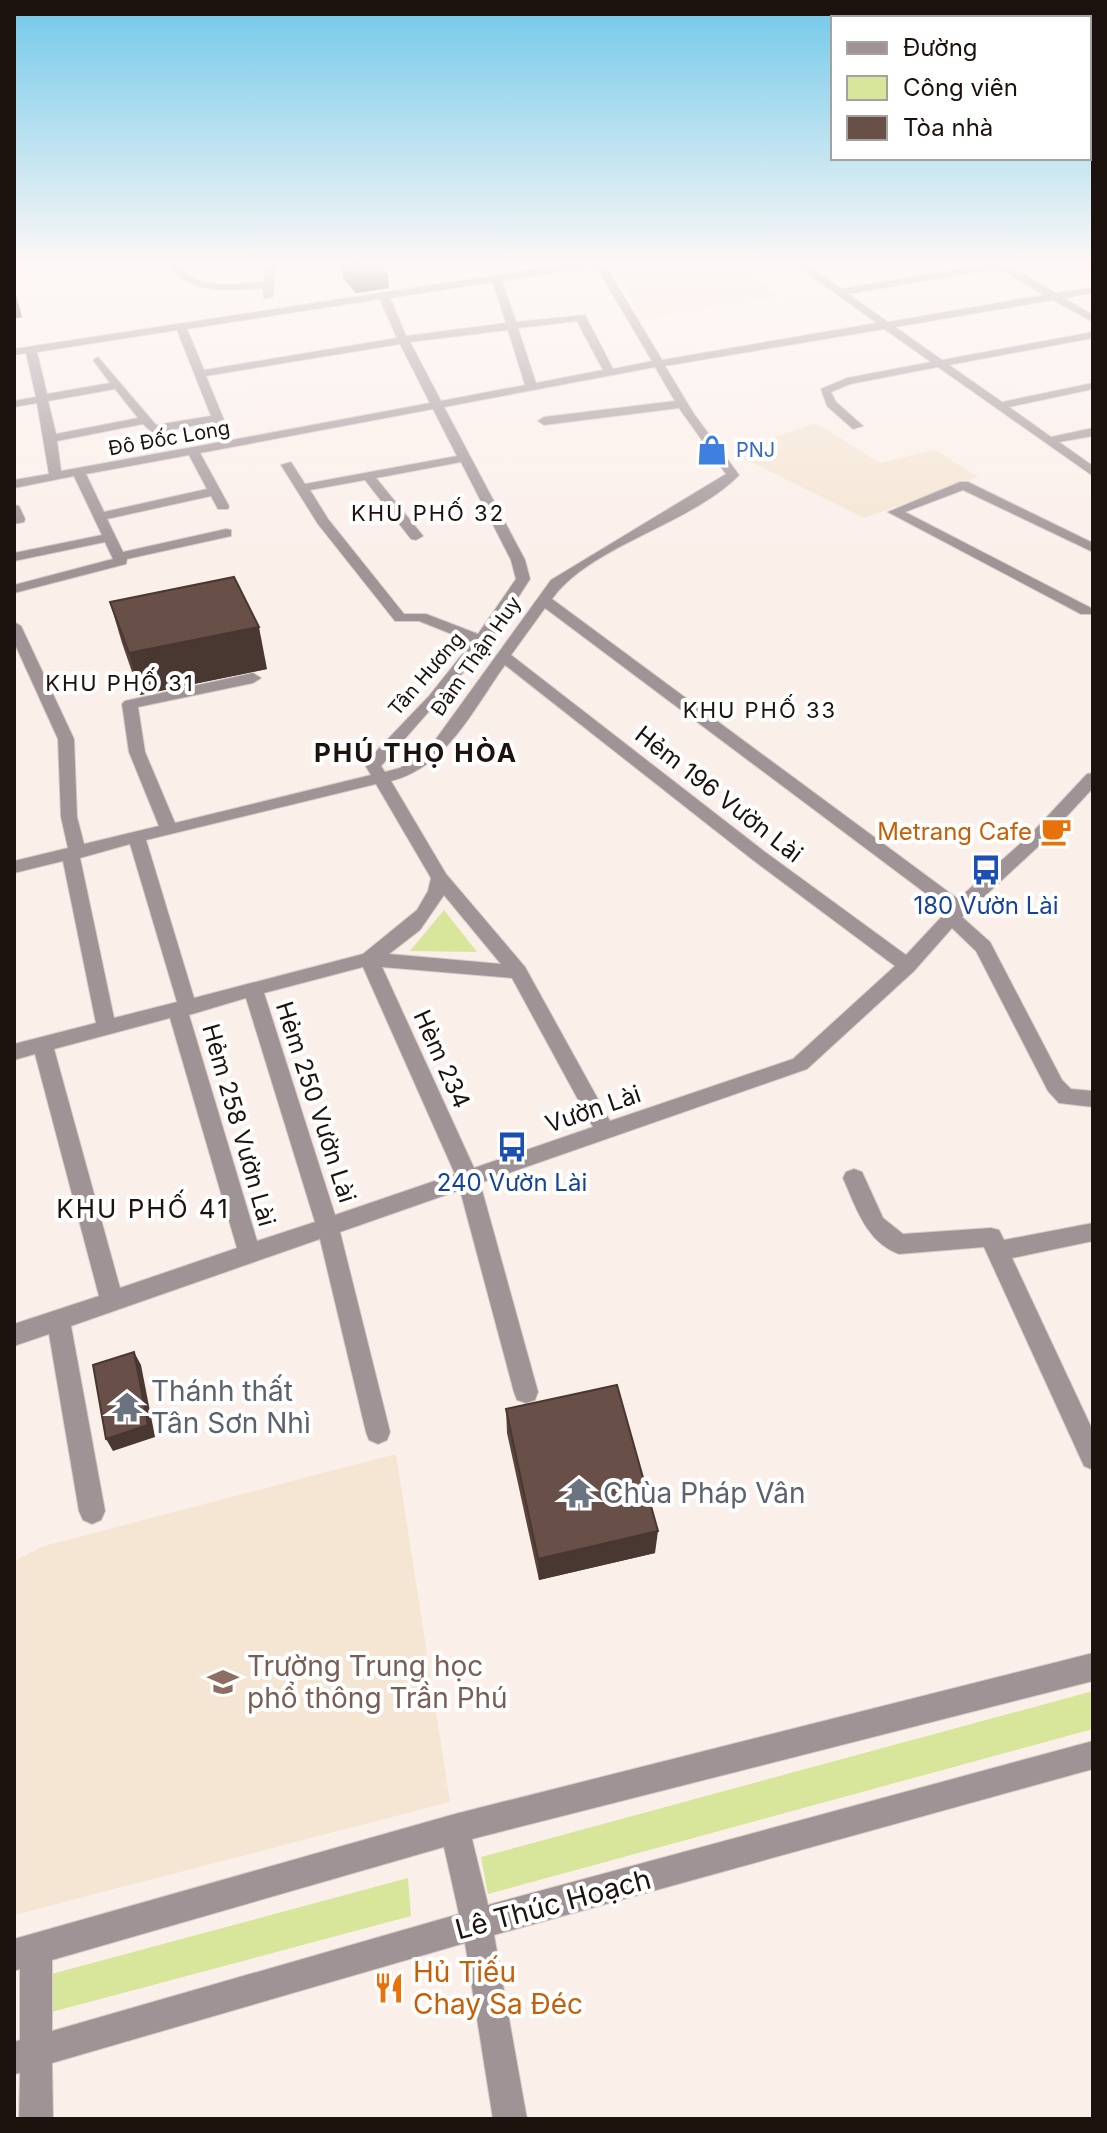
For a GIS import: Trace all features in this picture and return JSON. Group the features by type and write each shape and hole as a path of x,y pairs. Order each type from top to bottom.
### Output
{"street":[{"path":"33,360 56,477"},
{"path":"98,360 153,429 218,418"},
{"path":"194,360 229,446"},
{"path":"200,374 286,360"},
{"path":"413,360 518,560 523,579 556,583"},
{"path":"522,360 532,388"},
{"path":"603,360 610,373"},
{"name":"Đàm Thận Huy","path":"382,781 406,772 434,753 556,583 579,566 708,494 733,475 683,404 659,360"},
{"name":"Đô Đốc Long","path":"14,484 194,453 681,360"},
{"path":"933,360 1093,472"},
{"path":"857,426 831,404 825,391 847,381 963,360"},
{"path":"14,404 116,385"},
{"path":"998,406 1093,386"},
{"path":"544,421 683,404"},
{"path":"51,439 144,420"},
{"path":"1049,441 1093,432"},
{"path":"194,453 223,506"},
{"path":"302,488 464,458"},
{"path":"287,465 323,521 400,618 421,617 483,641"},
{"path":"14,589 121,561 79,473"},
{"path":"368,476 416,536"},
{"path":"1089,609 894,512 964,485 1093,548"},
{"path":"102,516 215,491"},
{"path":"14,509 19,519 14,520"},
{"path":"119,557 226,533"},
{"path":"14,557 110,537"},
{"name":"Tân Hương","path":"382,781 373,765 424,712 483,641 523,579"},
{"path":"543,599 956,914 983,947 1055,1085 1066,1097 1093,1099"},
{"path":"1070,620 1089,609"},
{"path":"14,626 66,739 69,817 74,853 107,1029"},
{"name":"Hẻm 196 Vườn Lài","path":"503,656 759,856 907,966"},
{"path":"169,829 137,752 130,704 253,678"},
{"name":"Vườn Lài","path":"14,1335 800,1064 907,966 1093,778"},
{"path":"14,867 382,781 440,878 518,972 606,1132"},
{"name":"Hẻm 258 Vườn Lài","path":"137,838 250,1254"},
{"path":"14,1052 254,992 369,959 397,941 431,906 440,878"},
{"path":"369,959 518,972"},
{"name":"Hèm 234","path":"369,959 468,1179 526,1392"},
{"name":"Hẻm 250 Vườn Lài","path":"254,992 328,1227 378,1432"},
{"path":"43,1045 112,1302"},
{"path":"854,1178 875,1224 899,1244 991,1237 1091,1450"},
{"path":"999,1251 1093,1232"},
{"path":"58,1321 92,1511"},
{"path":"36,2119 25,2055 25,1952 455,1829 1093,1667"},
{"name":"Lê Thúc Hoạch","path":"25,2055 477,1924 1093,1755"},
{"path":"455,1829 477,1924 510,2119"}],"shaded area":[{"path":"816,423 880,463 935,450 978,477 864,518 741,457 749,454 740,449"},
{"name":"Trường Trung học phổ thông Trần Phú","path":"396,1454 450,1802 14,1915 14,1561 44,1546"}],"green space":[{"path":"444,910 477,952 410,951"},
{"path":"1093,1691 1093,1729 488,1894 481,1857"},
{"path":"408,1878 411,1916 44,2014 44,1976"}],"building":[{"path":"234,577 259,627 129,653 110,602"},
{"name":"Thánh thất Tân Sơn Nhì","path":"134,1352 148,1425 106,1439 93,1365"},
{"name":"Chùa Pháp Vân","path":"617,1385 658,1531 538,1559 506,1409"}],"place":[{"name":"PNJ","path":"712,450"},
{"name":"Metrang Cafe","path":"1056,831"},
{"name":"180 Vườn Lài","path":"986,870"},
{"name":"240 Vườn Lài","path":"512,1147"},
{"name":"Thánh thất Tân Sơn Nhì","path":"127,1407"},
{"name":"Chùa Pháp Vân","path":"579,1493"},
{"name":"Trường Trung học phổ thông Trần Phú","path":"223,1682"},
{"name":"Hủ Tiếu Chay Sa Đéc","path":"389,1988"}],"district":[{"name":"KHU PHỐ 32","path":"428,513"},
{"name":"KHU PHỐ 31","path":"120,683"},
{"name":"KHU PHỐ 33","path":"760,710"},
{"name":"PHÚ THỌ HÒA","path":"416,752"},
{"name":"KHU PHỐ 41","path":"143,1208"}]}
